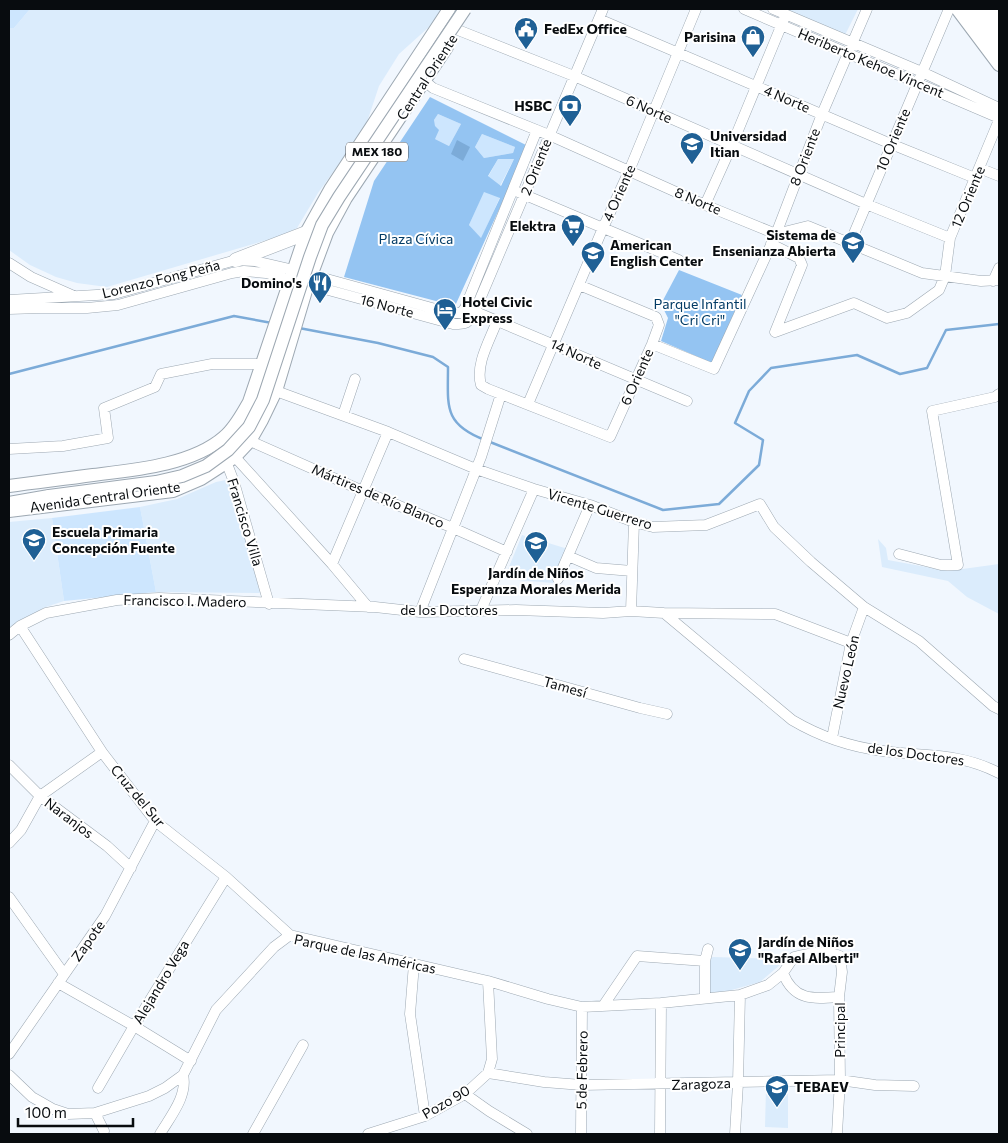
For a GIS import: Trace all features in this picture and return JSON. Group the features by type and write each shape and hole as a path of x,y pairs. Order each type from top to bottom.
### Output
{"highway":[{"path":"236,260 306,233"}],"main road":[{"name":"Central Oriente","path":"284,298 306,233 331,188 449,9"},
{"path":"9,503 49,492 160,474 187,466 212,453 233,435 248,414 258,392 310,235 323,209 456,9"},
{"path":"9,493 49,492 156,482 182,476 206,466 228,450 249,427 263,400 322,225 465,9"},
{"name":"Central Oriente","path":"302,304 327,233 346,198 472,9"},
{"path":"957,9 999,65"},
{"path":"970,9 999,48"},
{"path":"982,9 999,32"},
{"path":"992,9 999,17"},
{"name":"Avenida Central Oriente","path":"9,486 174,462 194,455 221,439 235,424 249,402 284,298"},
{"name":"Avenida Central Oriente","path":"9,511 173,491 195,482 231,460 250,441 276,391 302,304"}],"street":[{"name":"4 Oriente","path":"528,404 555,345 696,9"},
{"name":"Heriberto Kehoe Vincent","path":"744,9 999,119"},
{"name":"Heriberto Kehoe Vincent","path":"774,9 922,72 999,108"},
{"name":"8 Oriente","path":"652,344 714,369 772,244 822,114 867,9"},
{"name":"10 Oriente","path":"850,243 949,9"},
{"name":"4 Norte","path":"601,14 679,52 891,144 977,173 999,176"},
{"name":"2 Oriente","path":"467,311 525,194 601,14"},
{"path":"705,204 732,145 786,14"},
{"name":"6 Norte","path":"458,30 574,76 866,204 950,238"},
{"name":"8 Norte","path":"410,67 433,88 549,135 776,234"},
{"name":"12 Oriente","path":"945,276 950,238 999,119"},
{"name":"2 Oriente","path":"466,324 467,311 537,130"},
{"path":"513,190 679,260"},
{"path":"776,234 808,226 922,273 981,281 996,281 999,268"},
{"path":"772,244 800,258 802,264 775,332 854,303 887,318 895,317 907,313 940,290 945,276"},
{"name":"Lorenzo Fong Peña","path":"9,309 78,297 114,294 236,260 255,261 310,280"},
{"path":"9,263 41,282 78,297"},
{"name":"Lorenzo Fong Peña","path":"9,300 87,308 118,305 244,271 292,274"},
{"name":"16 Norte","path":"310,280 398,304 453,324 466,324"},
{"path":"39,303 41,282"},
{"name":"6 Oriente","path":"528,404 610,437 652,344 659,325 656,318 579,285"},
{"path":"114,294 118,305"},
{"name":"16 Norte","path":"398,304 450,313 467,311"},
{"name":"14 Norte","path":"467,311 497,321 687,401"},
{"path":"497,321 482,359 479,377 481,385 528,404"},
{"path":"9,449 63,446 108,438 104,408 155,386 161,374 212,364 262,364"},
{"path":"343,415 355,379"},
{"name":"Vicente Guerrero","path":"276,391 388,432 476,469 653,527 706,525 759,502 774,527 811,562 864,607 919,641 999,709"},
{"path":"420,612 481,457 501,394"},
{"path":"899,554 941,565 958,564 932,412 994,397 999,394"},
{"path":"332,564 388,432"},
{"name":"Francisco Villa","path":"221,439 231,460 234,482 270,604"},
{"name":"Mártires de Río Blanco","path":"250,441 507,552"},
{"path":"231,460 332,564 368,607"},
{"path":"481,610 534,489"},
{"path":"558,578 590,505"},
{"path":"631,611 634,522"},
{"path":"568,556 596,568 632,570"},
{"name":"Francisco I. Madero","path":"9,635 20,626 46,613 118,600 159,598 368,607"},
{"name":"de los Doctores","path":"368,607 420,612 516,610 603,613 631,611 775,614 851,643"},
{"name":"Nuevo León","path":"832,738 851,643 864,607"},
{"name":"de los Doctores","path":"664,613 792,720 812,732 882,751 948,756 983,765 999,772"},
{"name":"Cruz del Sur","path":"20,626 102,752 155,821 226,877 290,936"},
{"name":"Tamesí","path":"464,659 667,714"},
{"path":"9,843 21,830 40,796 102,752"},
{"name":"Naranjos","path":"9,764 40,796 107,846 132,868"},
{"name":"Zapote","path":"9,1054 105,916 132,868 155,821"},
{"name":"Alejandro Vega","path":"98,1088 226,877"},
{"path":"9,898 62,978 134,1026 191,1060"},
{"name":"Parque de las Américas","path":"9,1075 32,1097 52,1109 68,1114 95,1113 149,1096 165,1088 183,1075 216,1010 274,947 290,936 488,981 582,1007 661,1003 740,995 768,985 783,973 794,957 824,952 840,956"},
{"path":"705,998 705,961 708,949"},
{"path":"603,1006 637,956 705,961"},
{"name":"Principal","path":"837,1134 840,1080 839,997 842,972 840,956"},
{"path":"414,964 410,1014 425,1116"},
{"path":"783,973 788,986 799,994 816,998 839,997"},
{"path":"488,981 492,1059 488,1073"},
{"path":"735,1134 740,995"},
{"path":"660,1134 661,1003"},
{"name":"5 de Febrero","path":"581,1134 582,1007"},
{"path":"255,1134 303,1045"},
{"name":"Pozo 90","path":"368,1134 425,1116 466,1094 488,1073"},
{"name":"Zaragoza","path":"488,1073 582,1086 840,1080 875,1085 914,1086"},
{"path":"160,1134 181,1098 184,1081 183,1075"},
{"path":"466,1094 526,1134"},
{"path":"95,1113 104,1131"}],"shaded area":[{"path":"9,9 30,9 14,28 9,28"},
{"path":"30,9 444,9 429,27 399,54 379,86 365,128 318,193 297,228 284,235 107,287 77,283 56,277 30,265 9,250 9,28 14,28"},
{"path":"785,9 858,9 845,35"},
{"path":"438,114 461,124 449,146 435,139 434,120"},
{"path":"482,134 515,147 513,153 484,158 475,147"},
{"path":"457,140 470,147 463,161 451,154"},
{"path":"498,159 514,159 500,186 488,177"},
{"path":"484,191 500,197 481,239 469,225"},
{"path":"226,480 234,485 260,593 156,592 140,507 177,499 216,482"},
{"path":"140,507 156,592 64,601 52,518"},
{"name":"Escuela Primaria Concepción Fuente","path":"52,518 64,601 43,608 9,631 9,522"},
{"name":"Jardín de Niños Esperanza Morales Merida","path":"522,535 568,549 553,583 504,579"},
{"path":"878,539 886,548 888,560 948,571 999,564 999,614 967,597 948,581 882,567"},
{"name":"Jardín de Niños \"Rafael Alberti\"","path":"713,957 787,959 760,982 707,997 708,960"},
{"name":"TEBAEV","path":"766,1088 788,1089 788,1128 765,1127"}],"green space":[{"name":"Plaza Cívica","path":"430,97 528,146 455,306 344,277 374,181","holes":["438,114 461,124 449,146 435,139 439,130 435,126 434,120","482,134 515,147 513,153 484,158 475,147","498,159 514,159 501,186 488,176","484,192 500,198 481,238 469,225"]},
{"name":"Parque Infantil \"Cri Cri\"","path":"679,270 742,295 712,363 661,341 668,318 661,304"}],"waterway":[{"path":"9,374 234,316 272,323"},
{"path":"490,442 663,510 719,504 759,465 763,440 735,423 749,391 771,368 857,355 900,374 927,368 946,330 999,324"},
{"path":"299,328 378,343 433,357 448,367 449,403 455,420 471,434 485,440"}],"place":[{"name":"FedEx Office","path":"526,50"},
{"name":"Parisina","path":"753,58"},
{"name":"HSBC","path":"570,127"},
{"name":"Universidad Itian","path":"692,165"},
{"name":"Elektra","path":"573,247"},
{"name":"Sistema de Ensenianza Abierta","path":"853,264"},
{"name":"American English Center","path":"593,274"},
{"name":"Domino's","path":"320,304"},
{"name":"Hotel Civic Express","path":"445,331"},
{"name":"Escuela Primaria Concepción Fuente","path":"34,561"},
{"name":"Jardín de Niños Esperanza Morales Merida","path":"536,564"},
{"name":"Jardín de Niños \"Rafael Alberti\"","path":"740,971"},
{"name":"TEBAEV","path":"777,1108"}]}
